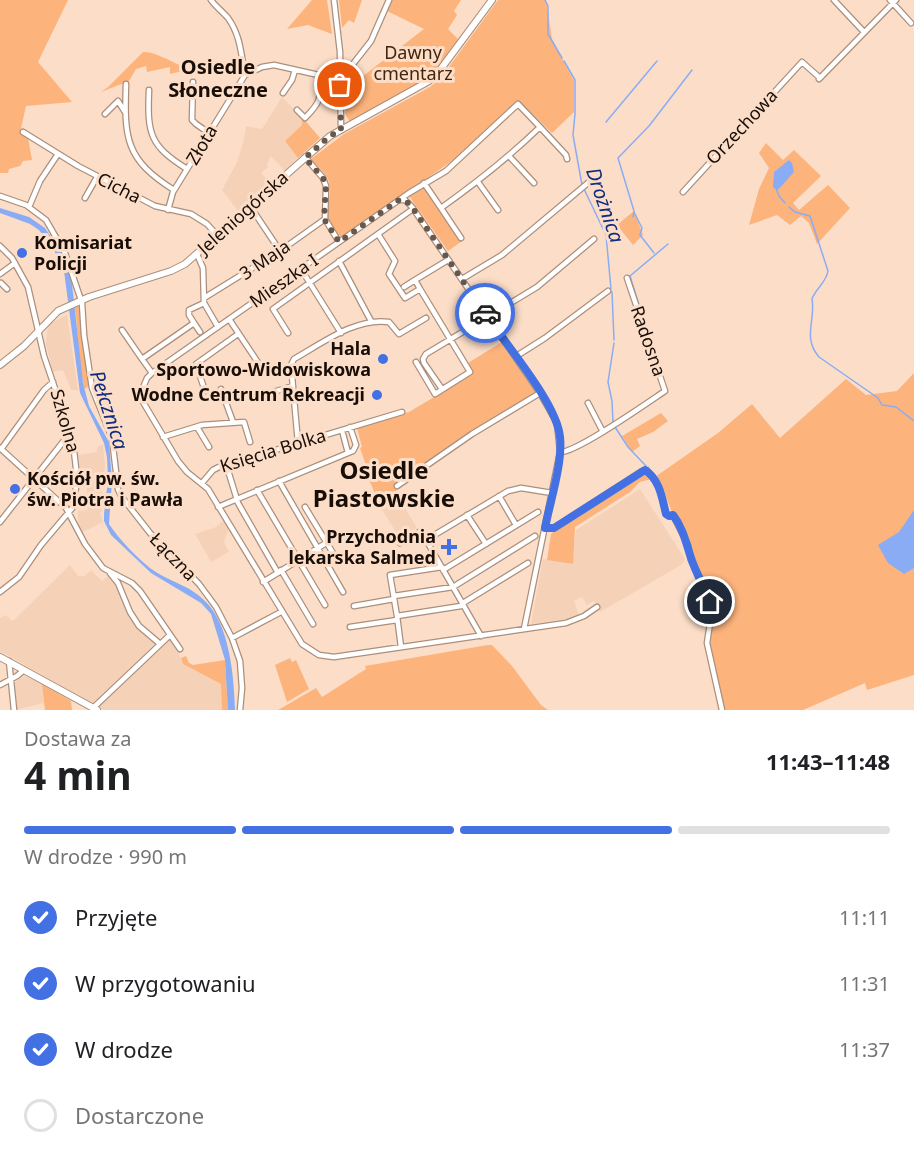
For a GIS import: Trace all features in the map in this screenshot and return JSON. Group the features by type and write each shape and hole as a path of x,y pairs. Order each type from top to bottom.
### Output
{"main road":[{"name":"Jeleniogórska","path":"0,365 24,346 49,318 63,308 171,271 185,264 330,136 429,81 440,70 492,0"},
{"path":"0,657 95,709"}],"street":[{"path":"211,0 228,18 237,36 245,75 257,68 270,65 320,76 341,78"},
{"path":"334,0 339,36 341,130"},
{"path":"341,78 371,41 389,0"},
{"path":"834,0 864,32 893,1 911,23"},
{"name":"Orzechowa","path":"682,192 802,62 819,79 864,32"},
{"path":"284,93 295,70"},
{"name":"Złota","path":"168,210 169,200 174,190 245,75"},
{"path":"297,110 305,118 317,106 321,95 320,76"},
{"path":"193,82 192,120 209,133"},
{"path":"126,84 127,136 140,162 152,175 174,190"},
{"path":"150,90 150,124 154,138 164,154 187,169"},
{"path":"105,114 118,101 125,112"},
{"name":"Mieszka I","path":"152,373 399,200 449,168 518,104 540,127"},
{"path":"341,116 345,123 352,124"},
{"path":"441,208 478,182 540,127 566,155 567,159"},
{"name":"Cicha","path":"23,132 98,177 155,206 191,214 207,224 217,235"},
{"path":"0,196 29,207 40,181 58,154"},
{"path":"509,156 534,183"},
{"path":"305,158 323,178 326,186 324,219 339,242"},
{"path":"85,198 98,177"},
{"path":"462,279 502,255 595,177"},
{"path":"478,182 498,210"},
{"path":"424,183 461,238"},
{"path":"399,200 408,202 540,393 557,423 560,452 524,629"},
{"path":"250,206 280,251"},
{"name":"Łączna","path":"29,207 46,220 65,253 78,301 92,388 112,438 116,482 121,496 150,533 200,584 216,607 232,638 241,666 240,710"},
{"path":"288,333 273,309 410,211"},
{"name":"3 Maja","path":"204,301 324,219"},
{"path":"378,234 395,261 389,274 405,298 420,289"},
{"path":"442,389 423,359 429,352 537,287 594,239"},
{"name":"Szkolna","path":"0,246 15,263 28,287 44,356 75,452 76,503 68,512"},
{"path":"197,254 203,268 204,301 218,327"},
{"path":"404,287 448,260"},
{"path":"339,261 371,321"},
{"path":"0,274 15,263"},
{"path":"301,269 341,333"},
{"name":"Radosna","path":"560,452 567,452 603,432 665,391 627,278"},
{"path":"415,280 470,372 435,394 416,362"},
{"path":"0,283 7,289"},
{"path":"515,357 545,338 608,291"},
{"path":"200,332 189,315 189,310 204,301"},
{"path":"298,443 291,365 294,359 341,333 371,321 389,322 399,334 426,318"},
{"path":"229,319 244,344 248,344 265,373"},
{"path":"142,359 194,323"},
{"path":"122,330 152,373 144,384 141,396 163,437 182,468 208,489 262,582 302,644 319,655 334,657 524,629 576,620 597,607"},
{"path":"205,391 196,364 238,334"},
{"path":"53,382 44,389 1,449 68,512 85,544 97,561 118,583 139,627 159,643"},
{"path":"260,396 293,386"},
{"path":"221,389 233,422"},
{"path":"397,486 464,440 540,393"},
{"path":"588,403 603,432"},
{"name":"Księcia Bolka","path":"202,483 213,470 226,464 402,412"},
{"path":"163,437 197,427 244,422 250,442"},
{"path":"197,427 209,447"},
{"name":"Księcia Bolka","path":"343,434 348,453 356,448 350,428"},
{"path":"0,522 70,433"},
{"path":"218,507 348,453"},
{"path":"226,464 237,498 313,624"},
{"path":"545,528 554,528 645,470 651,474 658,484 666,514 673,515 680,526 691,560 710,602 712,610 707,643 722,710"},
{"path":"279,481 343,592"},
{"path":"426,540 508,491 521,488 552,493"},
{"path":"257,490 326,605"},
{"path":"499,496 516,525"},
{"path":"305,507 339,563"},
{"path":"0,592 19,577 39,547 68,512"},
{"path":"401,647 390,575 443,568 538,512"},
{"path":"467,515 486,544"},
{"path":"400,543 421,531 481,636"},
{"path":"354,606 453,587 535,536"},
{"path":"262,582 326,543"},
{"path":"350,627 459,607 528,563"},
{"path":"110,573 132,583 140,591 180,649"},
{"path":"118,583 124,579"},
{"path":"232,638 281,612"},
{"path":"95,709 159,643 170,635"},
{"path":"9,662 14,710"},
{"path":"10,672 20,668"},
{"path":"0,685 10,680 20,668"}],"shaded area":[{"path":"282,97 302,117 302,125 285,141 298,158 285,171 271,156 268,167 261,173 270,182 238,211 222,190 237,162 246,126 262,129"},
{"path":"67,315 78,390 71,390 62,370 53,372 46,345 50,323"},
{"path":"103,444 105,467 102,512 100,513 103,522 81,533 78,526 78,511 87,510 87,480 82,481 78,455 97,452 97,447"},
{"path":"640,489 685,559 681,565 600,612 594,601 587,605 582,597 574,601 579,615 573,618 531,624 543,559 572,564 576,530"},
{"path":"399,498 417,528 399,537 381,508"},
{"path":"224,520 229,528 224,542 229,552 211,562 195,534 216,527"},
{"path":"70,565 78,576 85,576 91,570 102,581 108,576 112,579 136,628 156,643 93,704 0,651 0,618 6,615 12,621 14,620"},
{"path":"169,638 177,649 183,664 221,684 222,710 104,710 97,707"},
{"path":"25,676 42,684 44,703 15,710 12,683"}],"green space":[{"path":"0,0 68,0 38,62 72,102 26,106 20,133 28,138 32,160 23,161 20,166 9,169 8,173 0,173"},
{"path":"312,0 327,0 332,34 308,25 287,29"},
{"path":"339,0 362,0 354,23 349,20 342,28"},
{"name":"Dawny cmentarz","path":"391,0 461,0 454,11 457,15 448,29 459,40 427,79 350,122 345,114 344,76 354,66 363,76 424,29 387,11"},
{"path":"498,0 546,0 552,39 574,81 574,112 552,133 519,101 465,152 344,236 339,236 328,221 330,190 328,179 311,159 344,134 430,87 440,79"},
{"path":"143,52 154,54 190,69 170,74 170,67 147,72 146,66 136,69 129,81 101,92 108,87"},
{"path":"302,117 320,138 298,158 285,141 302,125"},
{"path":"766,143 783,160 794,150 821,176 793,203 799,210 828,185 850,208 817,244 809,223 801,216 790,225 777,215 749,225 759,189 769,168 759,153"},
{"path":"424,187 462,241 448,251 409,196"},
{"path":"634,211 643,235 633,245 617,225"},
{"path":"74,307 80,307 89,386 84,389"},
{"path":"502,342 540,393 397,483 395,487 399,498 381,508 367,475 369,474 360,448 362,447 357,428 409,412 473,374 468,363"},
{"path":"914,373 914,675 867,690 865,683 803,710 723,710 710,652 709,637 714,610 692,558 690,545 672,512 661,484 655,477 718,433 752,404 780,438 846,379 866,395 897,391"},
{"path":"661,413 668,421 653,432 637,439 640,446 632,452 622,436"},
{"path":"645,473 651,479 640,482 630,492 575,527 573,564 547,560 551,534 566,521"},
{"path":"492,645 512,666 541,705 548,710 278,710 316,688 322,697 366,669 365,666"},
{"path":"186,656 189,663 193,665 225,660 228,710 222,710 221,684 183,664 181,658"},
{"path":"290,658 292,662 296,660 309,689 287,702 275,665"},
{"path":"42,684 71,701 72,710 45,710"}],"water":[{"path":"789,160 794,172 777,191 773,187 774,172"},
{"path":"0,208 29,217 45,228 63,254 72,284 83,383 89,406 109,442 112,481 109,524 144,563 192,591 213,611 229,652 235,710 228,710 225,660 211,614 201,603 151,573 111,535 104,521 108,480 107,457 104,443 80,393 64,271 54,250 39,230 30,224 0,213"},
{"path":"914,510 914,568 904,574 888,563 878,545 899,532"}],"waterway":[{"name":"Drożnica","path":"545,0 548,6 548,34 562,58"},
{"name":"Drożnica","path":"564,61 575,80 573,135 582,185"},
{"path":"606,122 657,61"},
{"path":"633,217 634,211 618,158 649,126 692,70"},
{"name":"Drożnica","path":"584,189 606,235 611,289"},
{"path":"777,191 785,203"},
{"path":"789,207 795,212 810,216 828,271 812,299 810,335 814,350 819,357 878,398 882,405 896,407 914,421"},
{"path":"634,212 642,228 640,235 654,253"},
{"path":"643,318 630,276 668,244"},
{"name":"Drożnica","path":"612,292 614,340"},
{"name":"Drożnica","path":"613,422 608,382 614,343"},
{"name":"Drożnica","path":"615,427 628,447 646,466"},
{"name":"Drożnica","path":"648,467 657,479"},
{"name":"Drożnica","path":"707,653 705,641 709,619"}],"way so far":[{"path":"340,85 341,130 330,136 305,158 323,178 326,186 324,219 339,242 399,200 405,200 485,313"}],"place":[{"name":"Komisariat Policji","path":"22,253"},
{"name":"Hala Sportowo-Widowiskowa","path":"383,359"},
{"name":"Wodne Centrum Rekreacji","path":"377,395"},
{"name":"Kościół pw. św. św. Piotra i Pawła","path":"15,489"},
{"name":"Przychodnia lekarska Salmed","path":"449,547"}],"district":[{"name":"Osiedle Słoneczne","path":"218,78"},
{"name":"Osiedle Piastowskie","path":"384,485"}],"route":[{"path":"485,313 552,410 557,423 560,452 545,528 554,528 645,470 658,484 666,514 670,517 673,515 680,526 691,560 710,602"}],"water label":[{"name":"Pełcznica","path":"109,410"}]}
